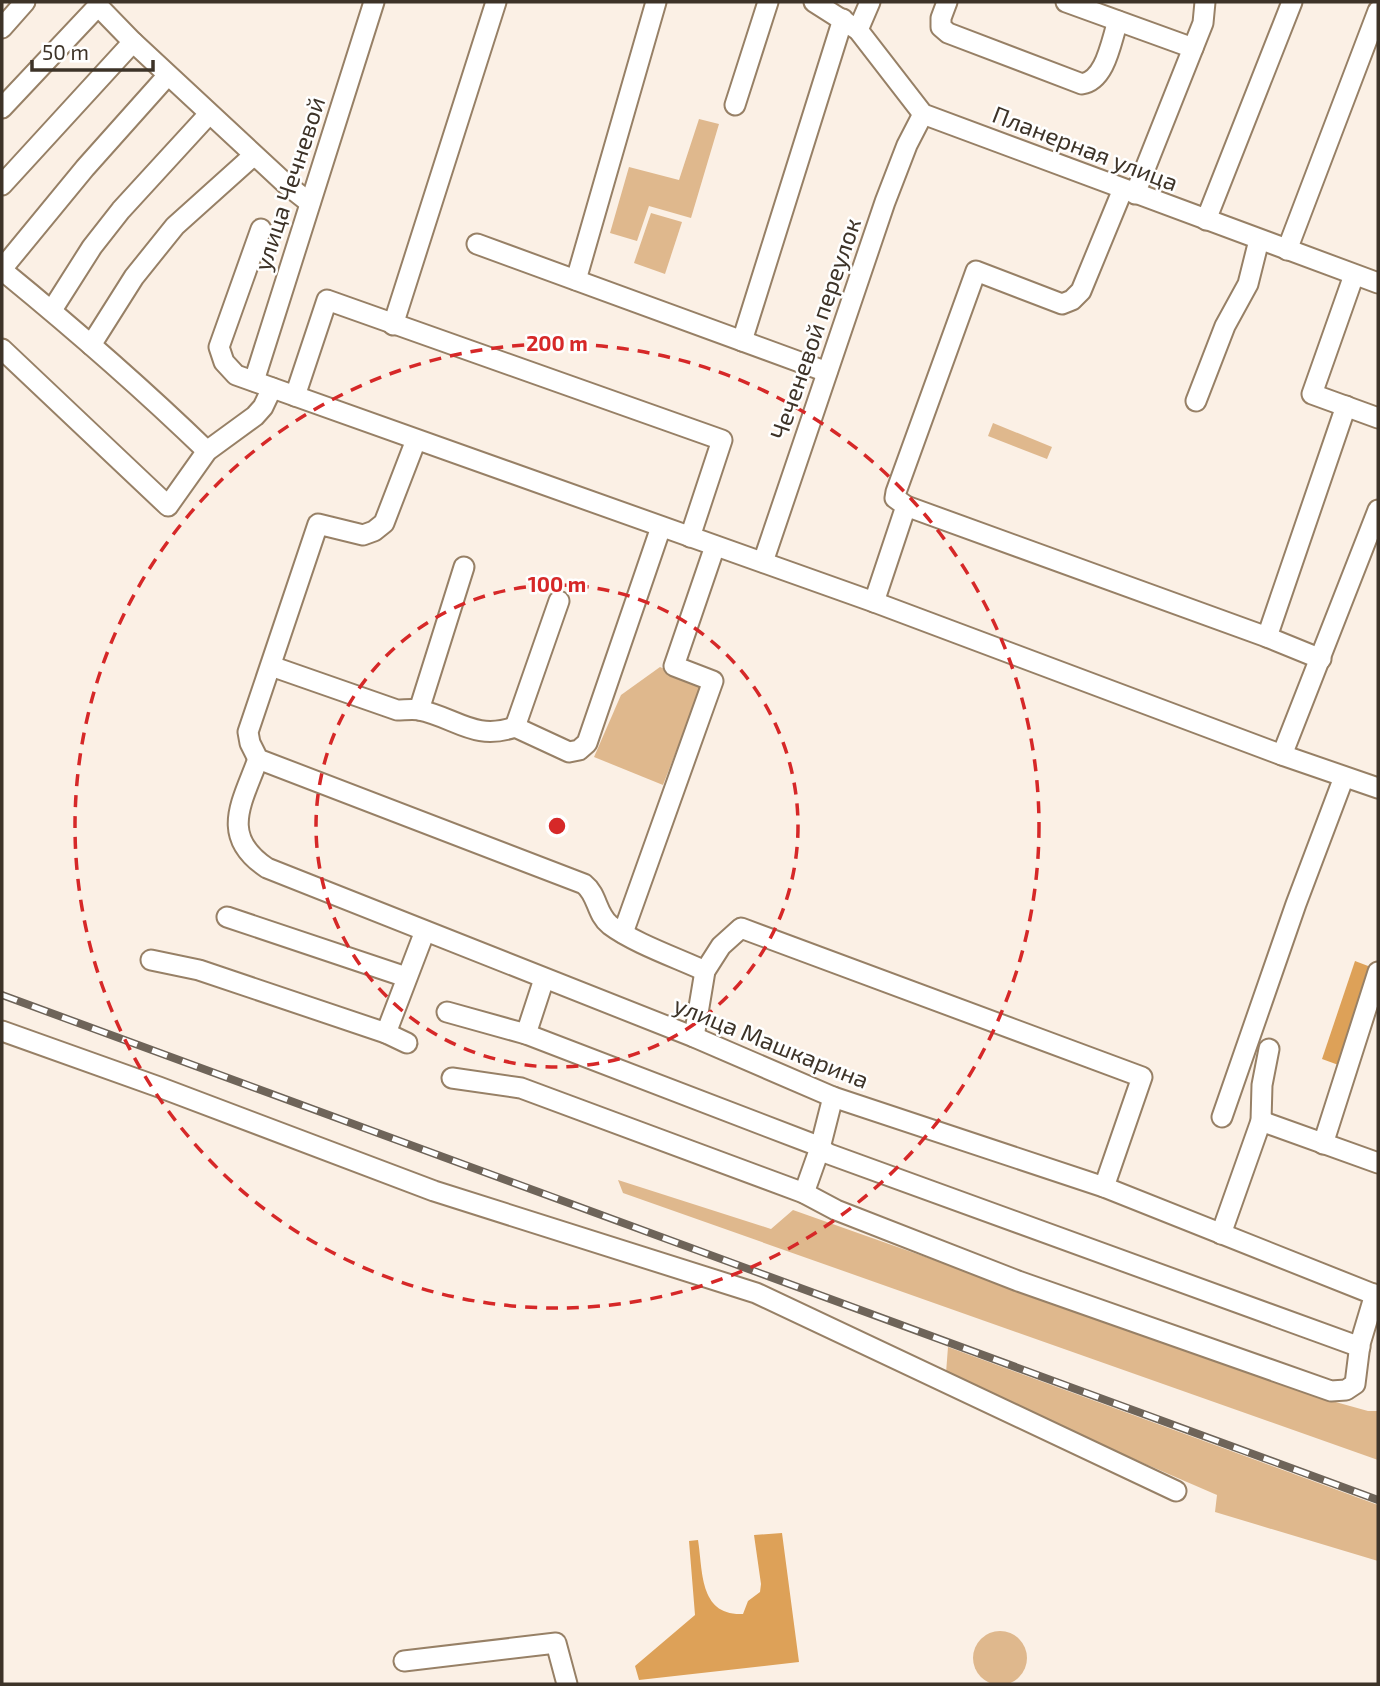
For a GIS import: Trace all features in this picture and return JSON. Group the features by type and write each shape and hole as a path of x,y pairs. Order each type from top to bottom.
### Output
{"street":[{"path":"2,28 25,2"},
{"name":"улица Чечневой","path":"2,349 168,506 207,452 263,407 263,385 310,203 374,2"},
{"path":"393,325 496,2"},
{"path":"576,280 656,2"},
{"path":"735,105 768,2"},
{"path":"814,2 850,24 923,114"},
{"path":"742,341 850,24 870,2"},
{"path":"1066,2 1192,48"},
{"path":"1205,2 1203,23 1129,192 1081,291 1072,300 1062,304 976,271 895,498 906,506 1321,659"},
{"path":"1206,220 1292,2"},
{"path":"943,3 941,27 948,33 1082,84 1092,82 1099,74 1118,21"},
{"path":"2,108 99,4 133,42 209,114 310,203"},
{"path":"1287,250 1378,11"},
{"path":"2,184 133,42"},
{"path":"168,75 85,168 2,270 52,310 165,410 207,452"},
{"path":"52,310 92,247 121,210 209,114"},
{"name":"Планерная улица","path":"923,114 1378,283"},
{"name":"Чеченевой переулок","path":"763,562 885,202 907,145 923,114"},
{"path":"91,345 134,277 175,226 254,155"},
{"path":"261,229 219,347 224,362 236,375 874,602 1282,755 1378,788"},
{"path":"1196,401 1225,326 1248,284 1259,240"},
{"path":"477,244 827,372"},
{"path":"1354,275 1312,394 1378,418"},
{"path":"295,396 327,300 722,440 690,537"},
{"path":"1267,637 1346,406"},
{"path":"416,440 384,523 363,535 318,524 248,732 258,759 584,884 592,891 608,923 623,933 705,971"},
{"path":"874,602 906,506"},
{"path":"1282,755 1378,510"},
{"path":"271,667 397,710 419,710 484,733 497,733 515,727 569,752 579,750 587,743 662,527"},
{"path":"623,933 713,681 674,666 715,547"},
{"path":"419,710 464,567"},
{"path":"515,727 559,601"},
{"name":"улица Машкарина","path":"258,759 238,820 238,833 246,853 267,868 694,1037 833,1097 1104,1187 1376,1295"},
{"path":"1222,1116 1296,904 1344,777"},
{"path":"227,917 406,977"},
{"path":"694,1037 705,971 721,946 741,928 1142,1077 1104,1187"},
{"path":"386,1033 425,931"},
{"path":"151,960 199,970 407,1042"},
{"path":"1323,1144 1378,972"},
{"path":"526,1034 544,979"},
{"path":"447,1012 526,1034 813,1144 829,1154 1360,1347"},
{"path":"2,1031 434,1191 756,1293 1176,1491"},
{"path":"1221,1234 1261,1121 1262,1085 1269,1049"},
{"path":"452,1078 521,1088 804,1193 836,1210 1018,1281 1331,1391 1346,1390 1355,1384 1360,1347 1376,1295"},
{"path":"804,1193 820,1148 833,1097"},
{"path":"1261,1121 1378,1163"},
{"path":"404,1661 556,1643 567,1684"}],"shaded area":[{"path":"699,119 719,124 691,218 649,206 637,241 610,233 629,167 679,180"},
{"path":"651,213 682,222 665,274 634,263"},
{"path":"993,423 1052,447 1047,459 988,436"},
{"path":"660,667 702,685 663,785 594,757 621,695"},
{"path":"1355,961 1376,969 1344,1067 1322,1059"},
{"path":"618,1180 771,1229 793,1210 1332,1401 1368,1411 1378,1411 1378,1460 623,1193"},
{"path":"948,1347 1378,1505 1378,1561 1215,1512 1217,1495 986,1395 946,1373"},
{"path":"782,1533 799,1662 639,1680 635,1666 695,1615 689,1541 698,1540 703,1578 711,1600 718,1608 729,1613 743,1614 748,1601 760,1592 754,1535"},
{"path":"1000,1631 1019,1639 1027,1658 1019,1677 1000,1685 981,1677 973,1658 981,1639"}],"railway":[{"path":"2,995 1378,1500"}]}
